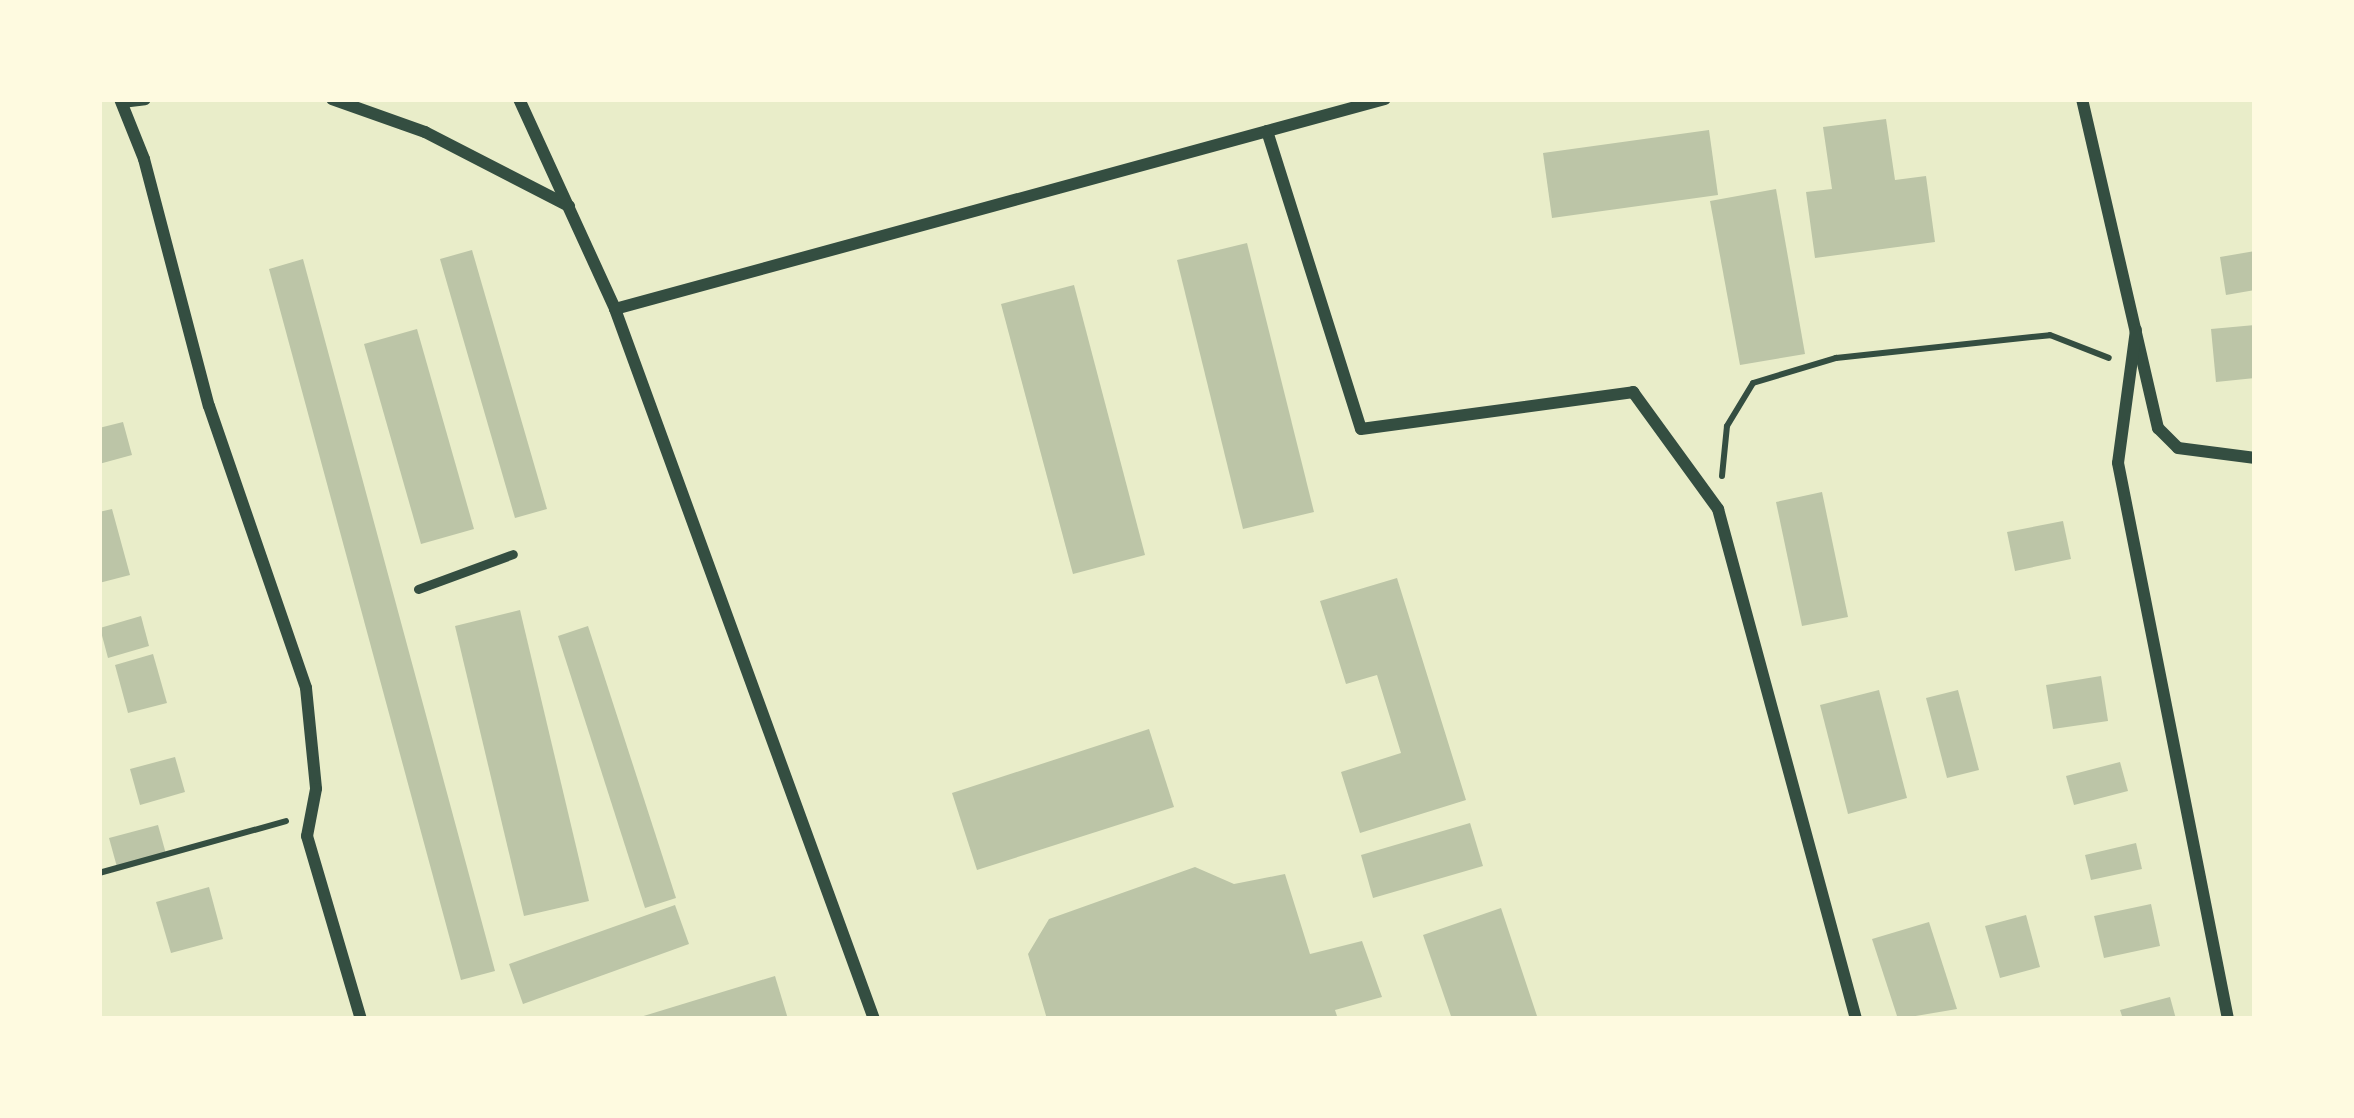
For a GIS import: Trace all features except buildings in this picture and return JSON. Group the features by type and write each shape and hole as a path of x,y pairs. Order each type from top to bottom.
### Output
{"street":[{"path":"145,99 121,100 209,406 306,688 308,836 362,1019"},
{"path":"332,99 424,132 568,206"},
{"path":"615,309 1385,99"},
{"path":"2082,99 2158,428 2178,448 2255,458"},
{"path":"522,100 615,309 874,1019"},
{"path":"1267,131 1361,429 1633,392 1718,509 1856,1019"},
{"path":"2136,330 2117,463 2228,1019"}],"lane":[{"path":"418,589 513,554"}],"path":[{"path":"1718,509 1727,426 1753,383 1836,358 2050,334 2087,344 2130,372"},
{"path":"99,873 311,814"}]}
